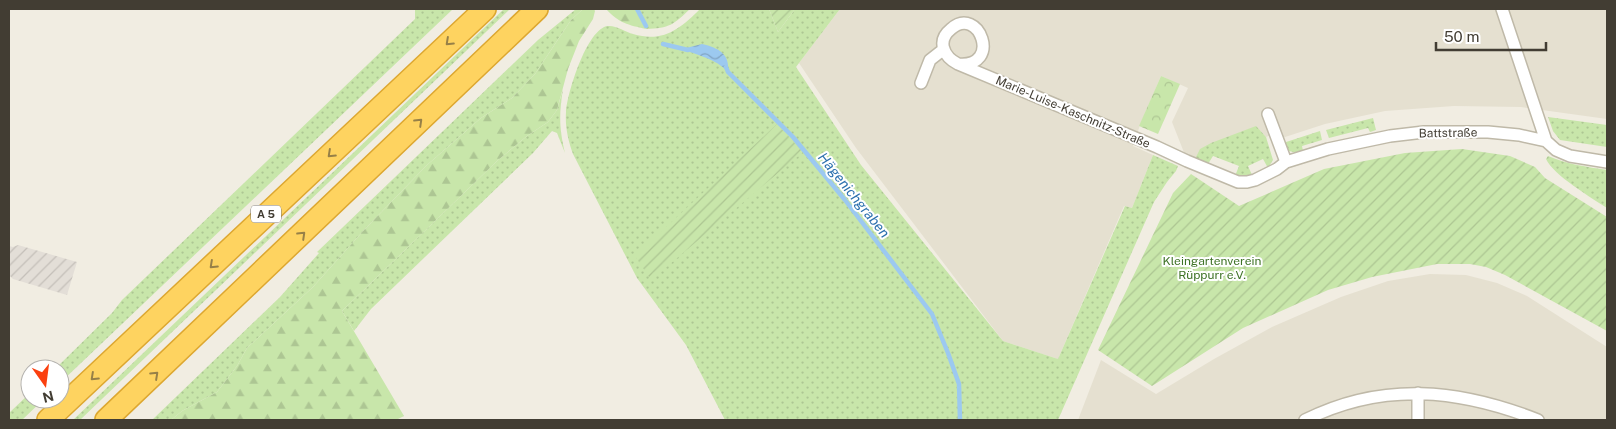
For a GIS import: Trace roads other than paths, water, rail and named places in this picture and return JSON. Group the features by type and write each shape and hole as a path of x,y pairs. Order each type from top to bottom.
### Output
{"highway":[{"name":"A 5","path":"48,420 484,9"},
{"path":"106,420 537,9"}],"street":[{"path":"1502,9 1546,141"},
{"path":"921,83 930,60 944,49 943,42 945,36 953,27 964,24 972,26 983,37 984,42 981,55 972,63 958,64"},
{"name":"Marie-Luise-Kaschnitz-Straße","path":"944,49 950,60 958,64 1187,161"},
{"path":"1268,114 1286,162"},
{"name":"Battstraße","path":"1187,161 1238,182 1247,182 1277,169 1286,162 1357,142 1424,132 1488,132 1519,135 1546,141 1556,150 1570,156 1607,162"},
{"path":"1418,393 1418,420"},
{"path":"1304,420 1339,406 1372,397 1418,393 1481,401 1538,420"}],"water":[{"path":"702,44 718,50 725,56 728,72 712,60 682,49"}],"waterway":[{"path":"637,9 646,26"},
{"name":"Hägenichgraben","path":"663,44 688,50"},
{"name":"Hägenichgraben","path":"726,67 728,72 793,137 845,200 932,314 959,384 960,420"}],"park label":[{"name":"Kleingartenverein Rüppurr e.V.","path":"1212,268"}]}
